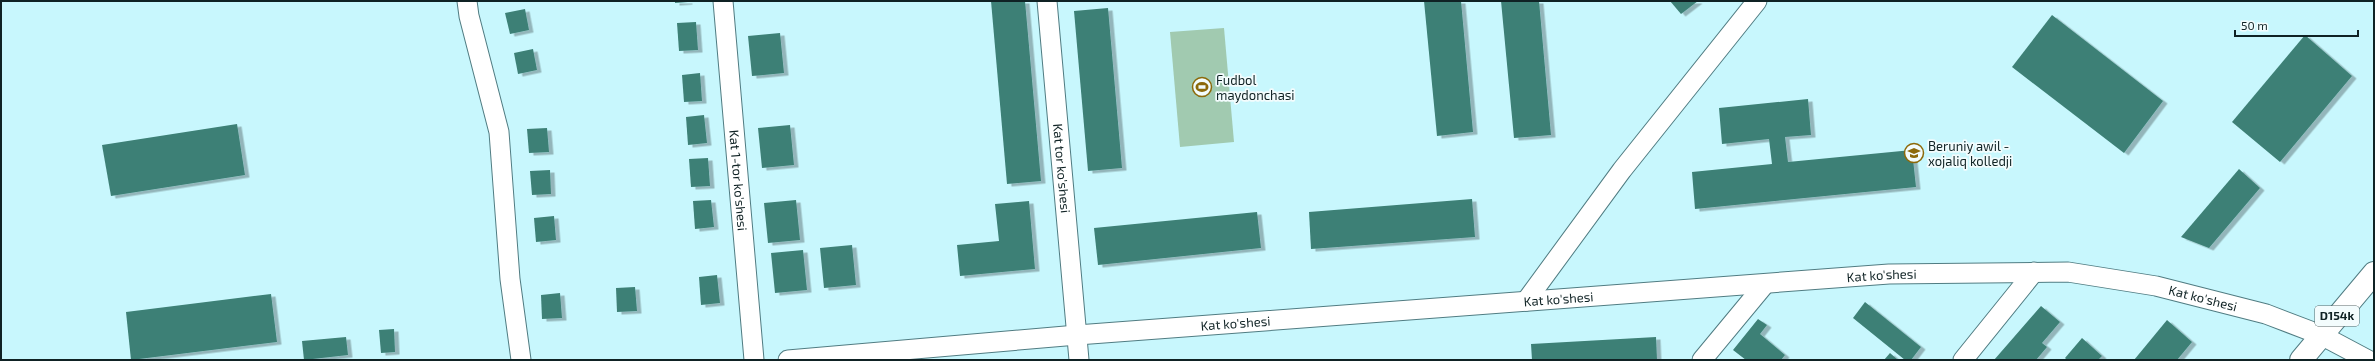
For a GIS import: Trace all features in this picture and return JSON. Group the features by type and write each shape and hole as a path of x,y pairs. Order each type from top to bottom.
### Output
{"main road":[{"name":"D154k","path":"2301,360 2374,273"}],"street":[{"path":"467,1 468,16 499,132 510,279 521,360"},
{"name":"Kat 1-tor ko'shesi","path":"723,1 754,360"},
{"name":"Kat tor ko'shesi","path":"1047,1 1080,359"},
{"path":"1526,301 1622,170 1751,3"},
{"path":"1963,360 2034,272"},
{"name":"Kat ko'shesi","path":"788,360 1078,335 1889,274 2034,272 2068,272 2156,286 2266,314 2321,335 2368,360"},
{"path":"1702,360 1765,284"}],"green space":[{"name":"Fudbol maydonchasi","path":"1224,28 1234,142 1180,147 1170,32"}],"building":[{"path":"675,1 688,1 688,2 675,3"},
{"path":"991,1 1025,1 1041,181 1007,184"},
{"path":"1424,1 1461,1 1473,132 1437,136"},
{"path":"1501,1 1539,1 1551,135 1514,138"},
{"path":"1670,1 1698,1 1681,14"},
{"path":"1108,8 1122,168 1088,171 1074,11"},
{"path":"525,9 529,30 510,34 505,13"},
{"path":"2052,15 2163,101 2124,153 2012,67"},
{"path":"696,22 698,50 679,51 677,23"},
{"path":"780,33 784,73 752,76 748,36"},
{"path":"2305,35 2352,76 2280,162 2232,122"},
{"path":"533,49 537,70 518,74 514,53"},
{"path":"700,73 702,101 684,102 682,75"},
{"path":"1808,99 1811,135 1785,137 1788,162 1912,150 1916,187 1695,209 1692,172 1772,164 1769,139 1722,144 1719,108"},
{"path":"704,115 707,143 688,145 686,117"},
{"path":"237,124 245,175 111,196 102,145"},
{"path":"790,125 794,165 762,168 758,128"},
{"path":"547,128 549,152 529,153 527,129"},
{"path":"708,158 710,186 691,187 689,159"},
{"path":"2239,169 2260,188 2209,248 2181,237"},
{"path":"550,170 551,194 532,195 530,171"},
{"path":"1472,199 1475,237 1311,249 1309,212"},
{"path":"711,200 714,227 695,229 693,201"},
{"path":"796,200 800,240 768,243 764,203"},
{"path":"1029,201 1035,269 960,276 957,245 999,241 995,204"},
{"path":"1257,212 1261,248 1098,265 1094,228"},
{"path":"554,216 556,240 536,242 534,218"},
{"path":"852,245 856,285 824,288 820,248"},
{"path":"803,250 807,290 775,293 771,253"},
{"path":"717,275 720,303 701,305 699,277"},
{"path":"635,287 637,311 617,312 616,288"},
{"path":"560,293 562,318 542,319 541,295"},
{"path":"271,294 277,342 131,360 126,312"},
{"path":"1865,302 1921,347 1911,360 1905,360 1853,318"},
{"path":"2041,306 2060,322 2042,343 2047,347 2036,360 1994,360"},
{"path":"1758,319 1767,325 1760,334 1785,355 1781,360 1746,360 1733,350"},
{"path":"2167,320 2192,342 2177,360 2134,360"},
{"path":"394,329 395,352 381,353 379,330"},
{"path":"346,337 348,355 304,360 302,341"},
{"path":"1656,337 1657,360 1532,360 1531,344"},
{"path":"2082,338 2102,356 2098,360 2067,360 2065,358"},
{"path":"1890,353 1898,360 1884,360"}],"place":[{"name":"Fudbol maydonchasi","path":"1202,87"},
{"name":"Beruniy awil - xojaliq kolledji","path":"1914,153"}]}
